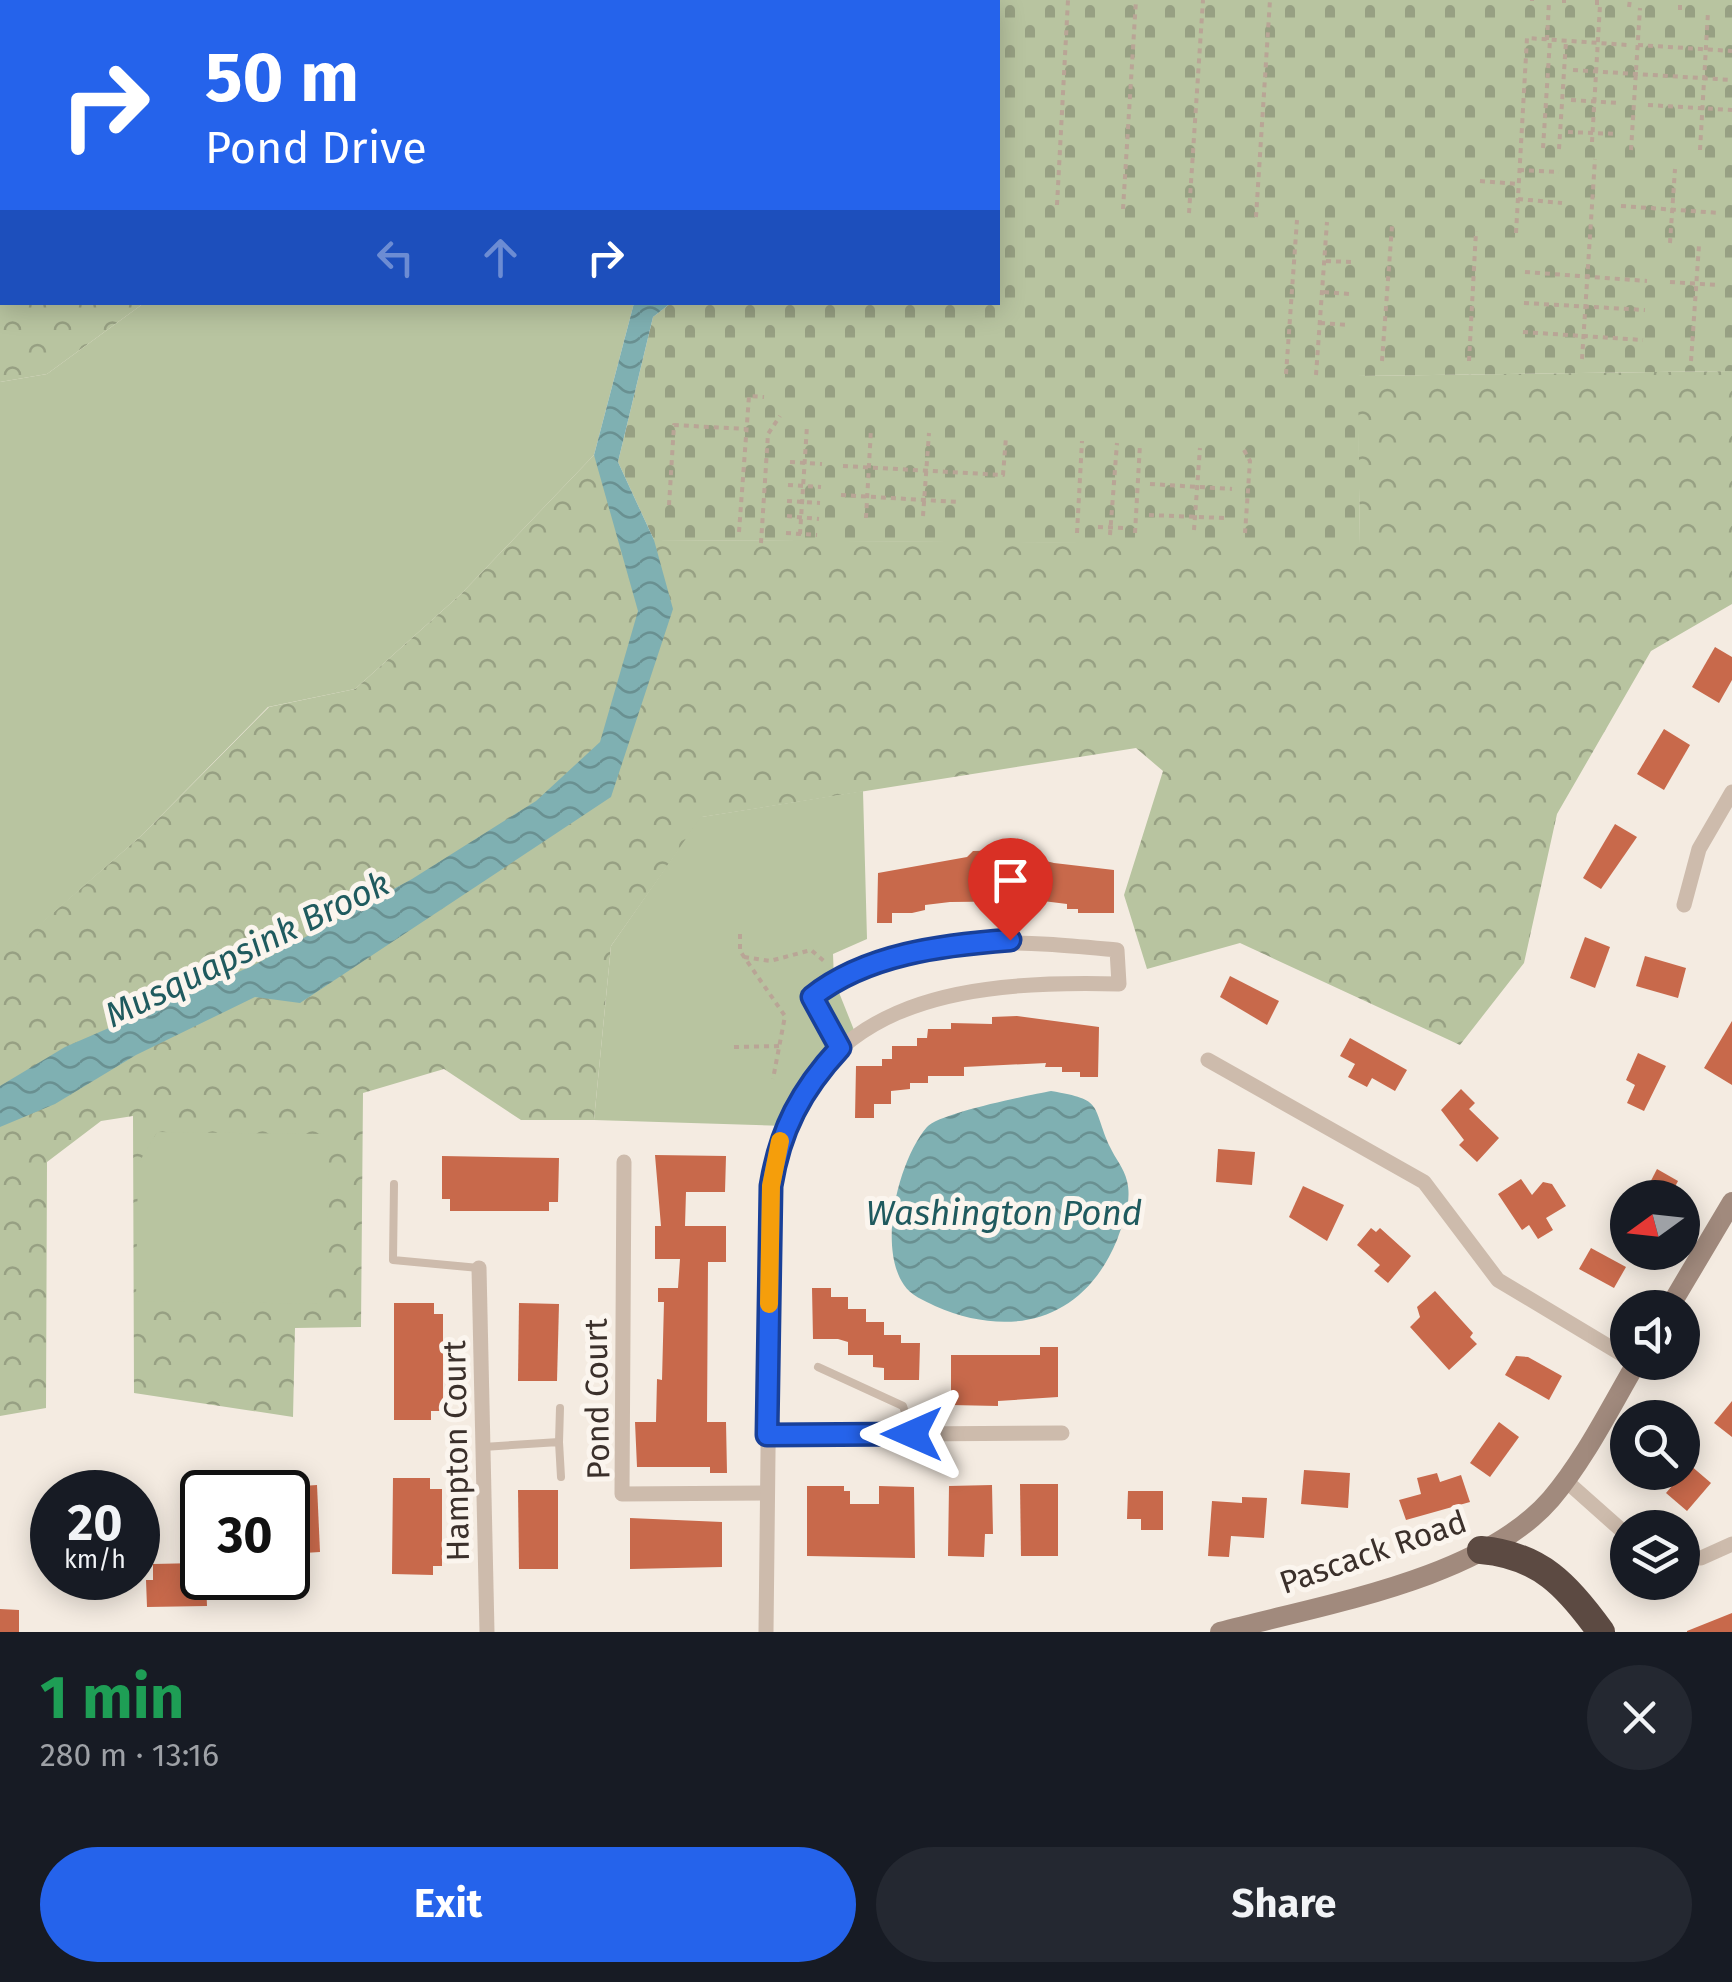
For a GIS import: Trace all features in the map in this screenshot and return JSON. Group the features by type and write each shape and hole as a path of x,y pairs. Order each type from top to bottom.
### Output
{"highway":[{"path":"1481,1550 1516,1556 1543,1567 1570,1592 1601,1632"}],"street":[{"path":"1684,905 1700,849 1732,792"},
{"path":"766,1632 771,1186 776,1154 798,1099 840,1048 891,1017 972,990 1051,981 1119,984 1117,950 1010,940 933,946 834,980 812,997 840,1048"},
{"path":"1208,1060 1424,1182 1498,1280 1610,1347"},
{"name":"Pond Court","path":"624,1162 622,1494 767,1492"},
{"path":"1680,1290 1732,1202"},
{"name":"Hampton Court","path":"480,1268 487,1632"},
{"name":"Pascack Road","path":"1220,1632 1382,1588 1481,1550 1530,1518 1565,1480 1626,1380"},
{"path":"767,1435 1062,1433"},
{"path":"1565,1480 1610,1520"},
{"path":"1700,1558 1732,1544"}],"lane":[{"path":"394,1184 393,1260 480,1268"},
{"path":"818,1367 903,1406 912,1434"},
{"path":"560,1408 561,1477"},
{"path":"483,1447 559,1442"}],"path":[{"path":"1056,205 1068,0"},
{"path":"1123,209 1136,0"},
{"path":"1189,213 1202,0"},
{"path":"1256,217 1270,0"},
{"path":"1680,0 1680,10"},
{"path":"1543,148 1549,2"},
{"path":"1592,142 1598,3"},
{"path":"1631,150 1640,8"},
{"path":"1700,150 1708,12"},
{"path":"1516,234 1527,38 1628,44"},
{"path":"1560,149 1566,41"},
{"path":"1638,46 1732,51"},
{"path":"1572,70 1732,80"},
{"path":"1571,100 1620,103"},
{"path":"1648,105 1732,110"},
{"path":"1568,132 1618,134"},
{"path":"1582,359 1595,158"},
{"path":"1670,243 1675,169"},
{"path":"1519,170 1559,172"},
{"path":"1480,181 1519,184"},
{"path":"1518,199 1562,203"},
{"path":"1622,206 1720,213"},
{"path":"1286,374 1297,220"},
{"path":"1316,375 1327,222"},
{"path":"1382,360 1392,226"},
{"path":"1469,361 1476,231"},
{"path":"1691,362 1699,245"},
{"path":"1324,260 1351,262"},
{"path":"1526,272 1647,280"},
{"path":"1670,282 1718,284"},
{"path":"1322,292 1349,294"},
{"path":"1524,303 1644,310"},
{"path":"1320,323 1349,325"},
{"path":"1523,332 1643,340"},
{"path":"739,532 749,396 764,397"},
{"path":"760,543 768,434 780,416"},
{"path":"668,505 674,425 746,430"},
{"path":"800,534 808,426"},
{"path":"866,518 872,429"},
{"path":"923,516 928,433"},
{"path":"843,466 1003,475 1006,437"},
{"path":"1077,533 1082,441"},
{"path":"1110,536 1116,443"},
{"path":"1135,533 1140,444"},
{"path":"1194,530 1200,448"},
{"path":"1244,450 1250,460 1246,533"},
{"path":"790,462 822,464"},
{"path":"1150,484 1232,489"},
{"path":"788,485 821,488"},
{"path":"841,495 958,502"},
{"path":"787,500 820,503"},
{"path":"1149,515 1224,518"},
{"path":"786,516 819,520"},
{"path":"1098,527 1126,528"},
{"path":"786,534 817,535"},
{"path":"740,934 744,957 785,1016 773,1079"},
{"path":"744,957 770,961 811,950 825,962"},
{"path":"734,1047 782,1046"}],"green space":[{"path":"1000,0 1732,0 1732,371 1358,376 1360,545 654,540 618,462 653,317 668,305 1000,305"},
{"path":"0,305 141,305 47,374 0,382"},
{"path":"141,305 633,305 594,455 461,594 355,689 268,707 142,835 10,951 0,951 0,382 47,374"},
{"path":"1732,371 1732,604 1651,651 1557,814 1524,963 1460,1045 1240,943 1147,969 1124,895 1163,771 1136,748 702,817 611,946 594,1120 521,1120 444,1069 363,1093 361,1327 295,1328 293,1417 134,1393 133,1116 101,1121 47,1162 46,1408 0,1416 0,951 10,950 142,835 269,707 355,689 461,594 594,455 654,540 1360,544 1357,376"},
{"path":"863,791 867,939 833,954 834,980 856,1035 786,1126 594,1120 611,946 701,817"},
{"path":"157,1132 329,1134 326,1304 136,1301 138,1164"}],"water":[{"path":"633,305 668,305 653,317 618,462 654,540 673,609 611,797 300,1003 255,997 136,1055 55,1104 0,1127 0,1086 65,1047 252,966 412,879 536,801 600,742 638,611 594,455"},
{"name":"Washington Pond","path":"1051,1091 1080,1098 1094,1107 1126,1176 1126,1211 1103,1267 1086,1289 1065,1305 1043,1316 1018,1321 964,1316 914,1295 896,1268 892,1226 900,1181 917,1141 927,1127 948,1116"}],"building":[{"path":"1715,647 1732,657 1732,680 1719,703 1692,687"},
{"path":"1664,729 1690,745 1664,790 1637,774"},
{"path":"1615,824 1637,837 1601,889 1583,878"},
{"path":"1024,850 1024,854 1042,854 1042,860 1054,863 1114,870 1114,913 1078,913 1078,909 1067,909 1067,904 1043,901 950,902 925,905 925,910 912,913 892,913 892,923 877,923 878,873 967,857 973,851"},
{"path":"1585,937 1610,947 1595,988 1570,978"},
{"path":"1645,956 1686,968 1678,998 1636,986"},
{"path":"1230,976 1279,1001 1267,1025 1220,997"},
{"path":"1017,1016 1099,1027 1098,1077 1080,1077 1080,1072 1062,1072 1062,1067 1045,1067 1046,1063 964,1067 964,1076 928,1076 928,1083 910,1083 910,1089 891,1091 891,1104 874,1104 874,1118 855,1118 856,1066 882,1066 882,1059 892,1059 892,1046 917,1046 917,1038 927,1038 928,1029 951,1029 951,1023 992,1024 992,1017"},
{"path":"1732,1021 1732,1085 1704,1068"},
{"path":"1350,1038 1407,1070 1395,1091 1372,1078 1367,1087 1348,1077 1355,1064 1340,1056"},
{"path":"1638,1053 1666,1066 1644,1111 1627,1103 1635,1085 1626,1080"},
{"path":"1461,1089 1475,1103 1469,1109 1499,1138 1477,1162 1459,1145 1464,1140 1441,1110"},
{"path":"1218,1149 1255,1152 1252,1185 1216,1182"},
{"path":"655,1155 726,1156 725,1192 686,1192 685,1226 726,1226 726,1262 708,1262 707,1422 726,1422 727,1473 710,1473 710,1467 637,1467 635,1422 656,1422 657,1379 662,1380 664,1302 658,1302 658,1288 678,1288 680,1259 655,1259 655,1226 661,1226"},
{"path":"442,1156 559,1158 558,1202 549,1202 549,1211 450,1211 450,1199 442,1199"},
{"path":"1657,1169 1676,1180 1651,1180"},
{"path":"1521,1179 1532,1195 1543,1182 1552,1184 1566,1206 1546,1218 1553,1230 1538,1239 1529,1225 1522,1230 1498,1194"},
{"path":"1303,1186 1344,1205 1327,1241 1289,1217"},
{"path":"1371,1228 1376,1232 1380,1228 1411,1256 1388,1283 1374,1271 1380,1265 1357,1245"},
{"path":"1591,1248 1610,1258 1610,1270 1624,1270 1614,1288 1579,1269"},
{"path":"812,1288 831,1288 831,1297 848,1297 848,1309 866,1309 866,1322 884,1322 884,1335 901,1335 901,1343 920,1343 919,1380 884,1380 884,1368 873,1367 873,1355 848,1355 848,1342 838,1339 813,1339"},
{"path":"1435,1291 1473,1333 1470,1337 1477,1344 1449,1370 1410,1327 1420,1317 1417,1307"},
{"path":"394,1303 434,1303 434,1314 443,1314 443,1411 431,1411 431,1420 394,1420"},
{"path":"519,1303 559,1304 557,1381 518,1381"},
{"path":"1040,1347 1058,1347 1058,1397 998,1401 998,1406 951,1405 951,1355 1040,1355"},
{"path":"1516,1356 1528,1357 1562,1376 1549,1400 1505,1375"},
{"path":"1732,1401 1732,1437 1714,1423"},
{"path":"1499,1422 1519,1437 1490,1477 1470,1463"},
{"path":"1304,1470 1350,1473 1348,1508 1301,1504"},
{"path":"1437,1473 1440,1482 1461,1475 1470,1502 1406,1520 1399,1500 1421,1494 1417,1478"},
{"path":"1700,1474 1711,1483 1688,1510 1666,1493 1700,1490"},
{"path":"393,1478 430,1478 430,1489 442,1489 442,1566 433,1566 433,1575 392,1574"},
{"path":"1020,1484 1058,1484 1058,1556 1021,1556"},
{"path":"310,1485 317,1485 320,1552 310,1553"},
{"path":"992,1485 993,1534 985,1534 984,1557 948,1556 949,1486"},
{"path":"807,1486 844,1486 844,1491 850,1491 850,1504 879,1504 879,1486 914,1487 915,1558 807,1556"},
{"path":"518,1490 558,1490 558,1569 519,1569"},
{"path":"1128,1491 1163,1491 1163,1530 1141,1530 1141,1519 1127,1519"},
{"path":"1242,1497 1267,1498 1264,1538 1231,1536 1229,1557 1208,1556 1212,1501 1242,1503"},
{"path":"630,1518 722,1522 722,1567 630,1569"},
{"path":"180,1563 180,1600 207,1600 207,1606 147,1607 147,1600 160,1600 160,1564"},
{"path":"0,1609 19,1610 19,1632 0,1632"},
{"path":"1732,1613 1732,1632 1687,1632 1687,1631"}],"slow traffic":[{"path":"769,1304 771,1186 780,1141"}],"route":[{"path":"912,1434 767,1435 771,1186 776,1154 798,1099 840,1048 812,997 834,980 933,946 1010,940"}],"water label":[{"name":"Musquapsink Brook","path":"247,949"}]}
